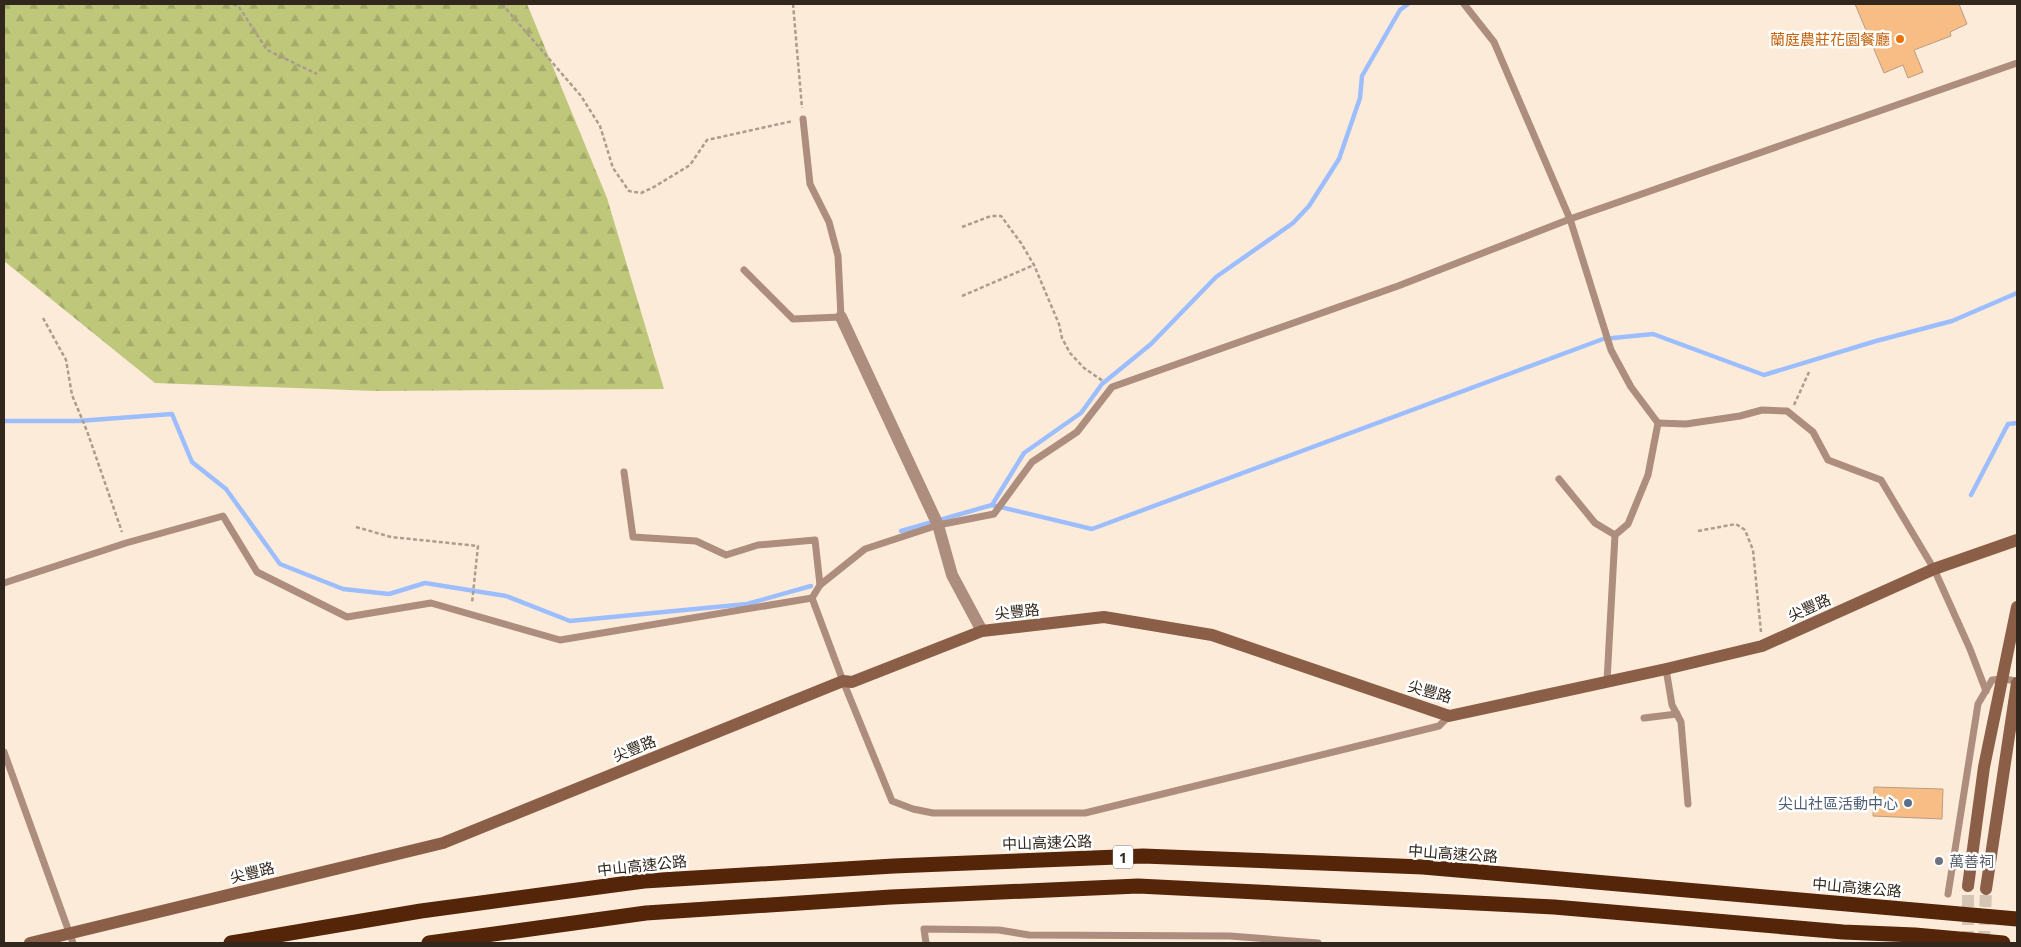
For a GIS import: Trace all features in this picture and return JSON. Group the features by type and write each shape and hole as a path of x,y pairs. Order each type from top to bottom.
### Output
{"highway":[{"name":"中山高速公路","path":"231,943 421,911 644,881 894,866 1143,856 1423,867 2017,918"},
{"name":"1","path":"429,943 646,913 891,897 1138,886 1554,907 1843,932 1915,935 2003,943"}],"street":[{"path":"841,317 937,524 952,575 982,631"},
{"name":"尖豐路","path":"30,943 71,938 443,844 843,681 852,682 982,631 1104,617 1212,635 1449,716 1762,646 1934,569 2017,540"},
{"path":"1968,886 1984,767 2017,607"},
{"path":"1986,889 2017,682"}],"lane":[{"path":"1464,4 1494,42 1570,219 1611,350 1631,387 1658,422 1686,424 1740,416 1762,410 1786,411 1813,432 1828,460 1881,480 1934,569 1970,649 1986,691"},
{"path":"4,583 126,543 223,516 257,572 348,618 431,602 560,640 812,598 820,585 865,549 937,524 994,514 1032,462 1077,432 1112,388 1398,286 1570,219 2017,63"},
{"path":"744,270 794,319 841,317 838,256 829,222 810,184 803,119"},
{"path":"1606,681 1615,535 1628,524 1648,474 1658,422"},
{"path":"624,472 633,536 696,541 726,555 758,545 816,540 820,585"},
{"path":"1559,479 1595,523 1615,535"},
{"path":"812,598 843,681 892,801 913,809 933,813 1085,813 1440,726 1449,716"},
{"path":"1666,669 1672,705 1681,722 1688,804"},
{"path":"1948,894 1978,704 1992,680 2003,679 2017,682"},
{"path":"1644,718 1677,714"},
{"path":"4,752 71,938"},
{"path":"926,943 924,929 1000,930 1029,935 1230,936 1318,943"}],"path":[{"path":"233,4 239,7 268,50 317,74"},
{"path":"502,4 581,96 600,126 613,168 629,191 641,193 654,188 690,165 707,140 803,119 793,4"},
{"path":"962,227 991,216 1001,216 1021,243 1034,265 1070,354 1084,368 1112,388"},
{"path":"962,296 1034,265"},
{"path":"43,318 66,360 72,395 126,543"},
{"path":"1790,414 1810,372"},
{"path":"1698,531 1736,524 1745,530 1753,550 1762,646"},
{"path":"356,527 391,537 478,546 473,598"}],"green space":[{"path":"4,4 527,4 607,198 664,389 377,391 155,383 4,261"}],"building":[{"name":"蘭庭農莊花園餐廳","path":"1855,4 1959,4 1967,24 1950,32 1951,36 1914,50 1923,72 1908,78 1903,65 1884,73"},
{"name":"尖山社區活動中心","path":"1874,787 1943,789 1942,819 1873,816"}],"waterway":[{"path":"992,505 1024,453 1081,413 1102,384 1151,344 1216,277 1293,223 1309,206 1339,159 1360,98 1362,76 1400,10 1408,4"},
{"path":"901,531 992,505 1092,529 1603,339 1653,334 1764,375 1876,341 1952,321 2017,293"},
{"path":"4,421 78,421 172,414 192,462 226,489 280,564 343,589 389,594 425,583 506,596 570,621 747,604 811,586"},
{"path":"1971,495 2008,424 2017,423"}],"tunnel":[{"path":"1968,886 1968,943"},
{"path":"1984,943 1986,889"}],"place":[{"name":"蘭庭農莊花園餐廳","path":"1900,39"},
{"name":"尖山社區活動中心","path":"1908,803"},
{"name":"萬善祠","path":"1939,861"}]}
